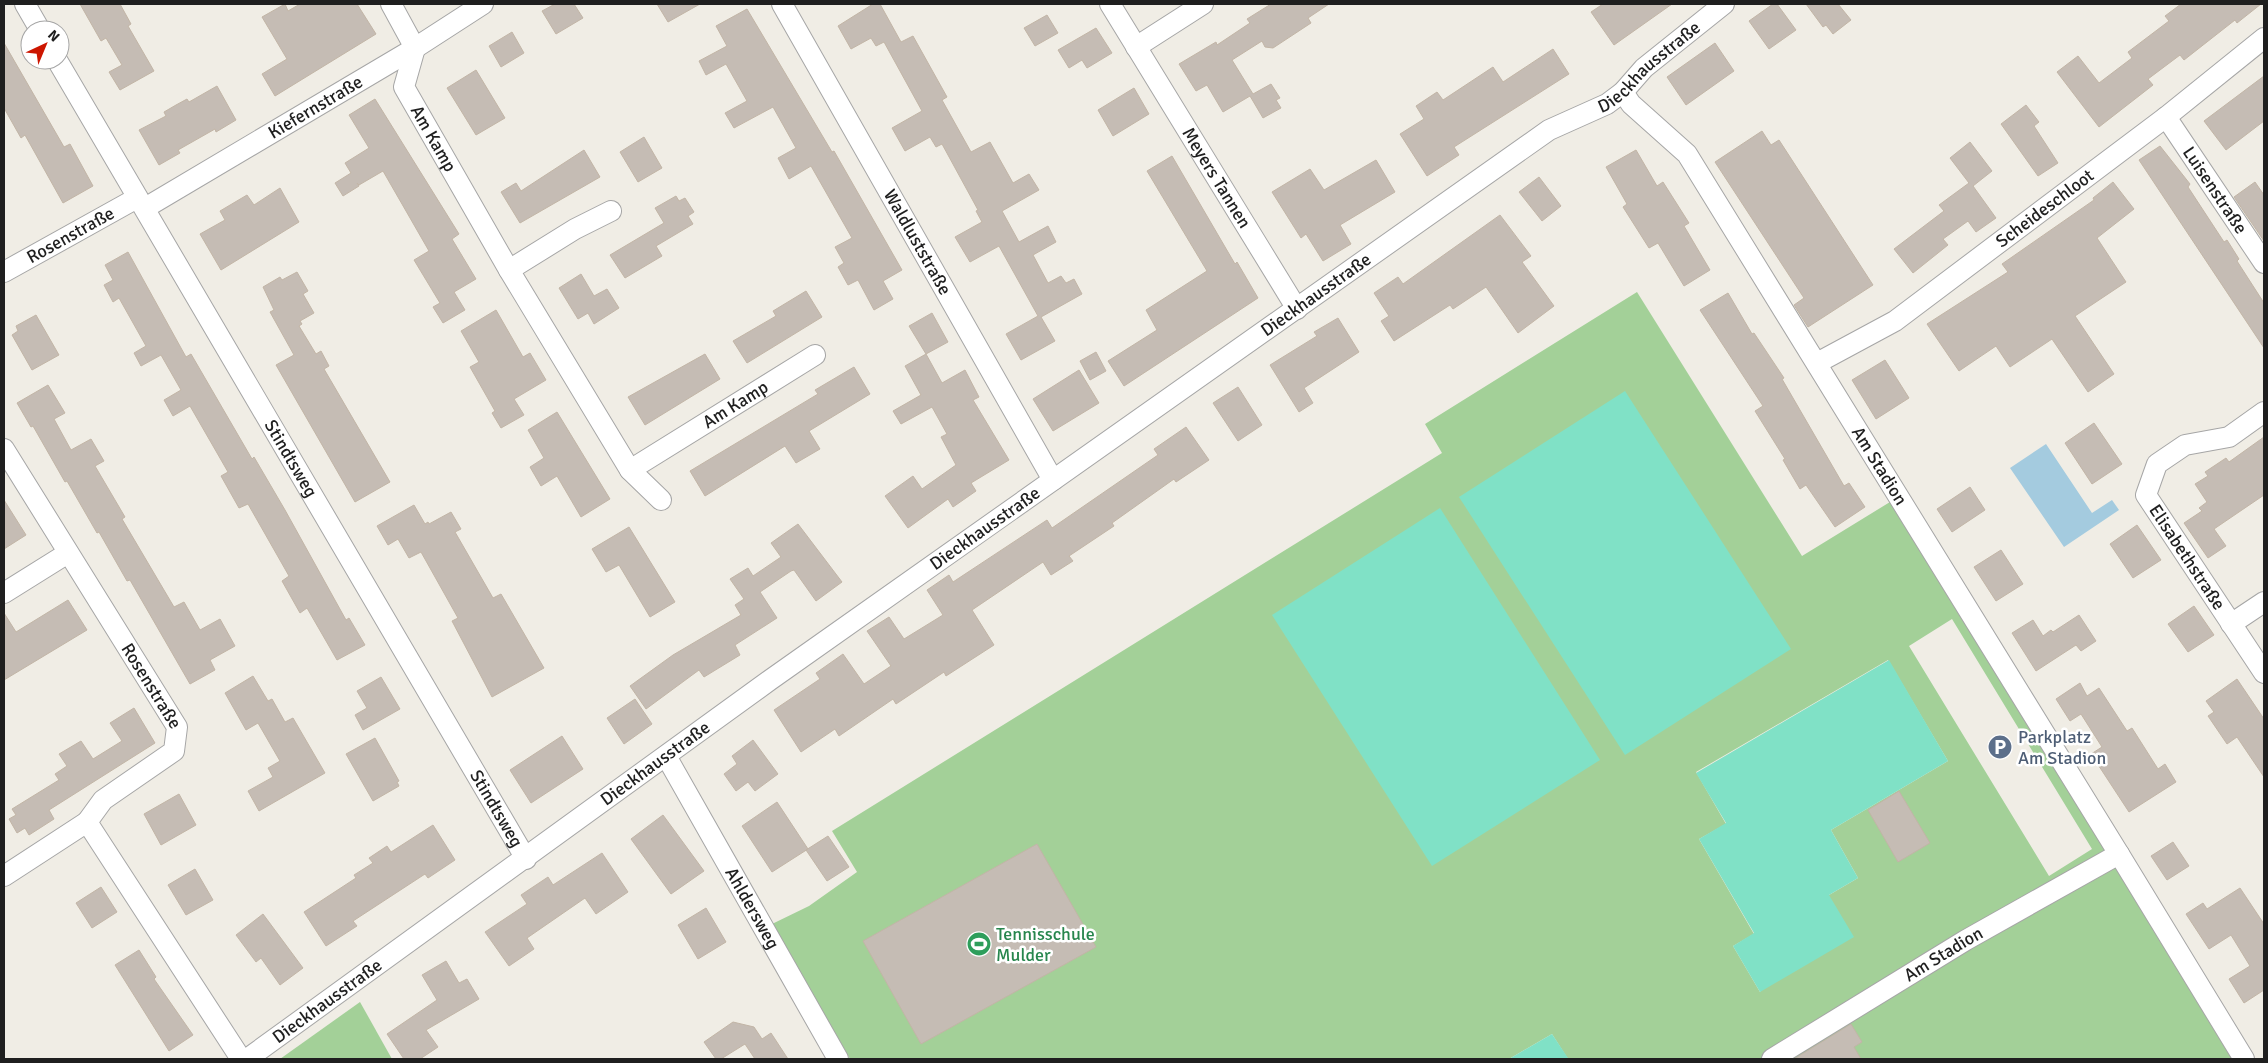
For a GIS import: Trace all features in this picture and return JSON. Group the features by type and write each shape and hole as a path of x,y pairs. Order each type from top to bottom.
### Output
{"street":[{"path":"25,4 34,20"},
{"path":"391,4 415,48"},
{"name":"Kiefernstraße","path":"141,203 415,48 484,4"},
{"name":"Waldluststraße","path":"782,4 1053,480"},
{"name":"Meyers Tannen","path":"1110,4 1297,309"},
{"path":"1136,47 1203,4"},
{"name":"Dieckhausstraße","path":"246,1059 1053,480 1550,130 1607,104 1622,92 1644,68 1724,4"},
{"name":"Scheideschloot","path":"1817,363 1895,321 2166,117 2264,38"},
{"name":"Am Kamp","path":"415,48 404,87 509,270 630,470 661,500"},
{"name":"Stindtsweg","path":"63,70 526,859"},
{"name":"Am Stadion","path":"1622,92 1631,104 1686,154 1817,363 2244,1059"},
{"name":"Luisenstraße","path":"2166,117 2264,263"},
{"name":"Rosenstraße","path":"4,272 141,203"},
{"path":"509,270 575,229 611,211"},
{"name":"Am Kamp","path":"630,470 815,355"},
{"name":"Elisabethstraße","path":"2264,412 2230,437 2185,445 2157,464 2146,495 2264,673"},
{"name":"Rosenstraße","path":"4,449 177,727 174,751 103,800 87,822 4,876"},
{"path":"4,593 68,553"},
{"name":"Elisabethstraße","path":"2231,624 2264,602"},
{"name":"Ahldersweg","path":"666,756 838,1059"},
{"path":"87,822 241,1059"},
{"name":"Am Stadion","path":"1772,1059 1966,940 2119,854"}],"green space":[{"path":"1637,292 1802,556 1890,502 2243,1059 1568,1059 1552,1034 1509,1059 850,1059 772,924 809,906 857,872 832,831 1442,453 1425,424","holes":["1952,619 2092,849 2049,876 1909,646","1888,660 1948,761 1831,830 1858,878 1829,895 1760,992 1733,946 1754,934 1699,839 1726,824 1696,772"]},
{"path":"1625,391 1791,649 1625,755 1459,497"},
{"path":"1440,508 1600,760 1432,866 1272,615"},
{"path":"1889,660 1948,761 1831,830 1858,878 1829,895 1854,937 1760,992 1733,946 1754,933 1699,839 1726,823 1696,773"},
{"path":"360,1002 392,1059 280,1059"},
{"path":"1552,1034 1568,1058 1571,1059 1509,1059"}],"water":[{"path":"2046,444 2092,513 2112,500 2119,510 2064,547 2010,468"}],"building":[{"path":"80,4 120,4 131,24 128,26 154,71 120,90 109,72 122,65 106,38 101,41"},
{"path":"285,4 288,11 300,4 357,4 376,34 275,96 262,74 287,59 262,17"},
{"path":"555,4 574,4 583,18 556,34 542,11"},
{"path":"657,4 700,4 668,22"},
{"path":"873,4 880,4 901,42 913,36 947,97 942,100 971,152 990,142 1013,183 1029,174 1039,190 1002,211 1019,242 1048,226 1056,242 1033,255 1048,283 1061,276 1066,283 1074,279 1082,294 1041,317 1055,341 1021,360 1006,334 1038,316 999,246 970,262 955,237 982,222 976,211 978,210 942,144 936,147 930,137 905,151 892,128 922,111 884,42 876,46 871,38 851,49 838,26"},
{"path":"1271,4 1329,4 1308,18 1311,23 1273,48 1265,47 1262,41 1232,60 1253,94 1271,84 1280,98 1276,100 1281,108 1263,118 1250,96 1223,112 1207,85 1196,91 1179,64 1216,42 1217,45 1250,23 1247,19"},
{"path":"1603,4 1672,4 1614,45 1591,12"},
{"path":"1773,4 1777,4 1796,30 1769,49 1749,21"},
{"path":"1806,4 1838,4 1851,20 1833,34 1826,25 1823,27"},
{"path":"2181,4 2261,4 2237,23 2235,20 2184,60 2180,55 2148,79 2153,85 2099,127 2057,72 2078,56 2099,83 2132,58 2128,52 2169,21 2165,16"},
{"path":"747,9 832,152 834,151 902,270 883,281 893,299 874,310 858,280 848,285 838,267 844,263 835,247 852,238 811,166 789,179 778,158 796,148 773,107 734,128 725,113 747,101 726,64 706,75 699,61 727,46 716,26"},
{"path":"1047,15 1058,33 1035,46 1024,28"},
{"path":"1096,28 1112,53 1087,68 1082,60 1069,68 1058,50"},
{"path":"512,32 524,53 501,67 489,46"},
{"path":"4,43 64,147 70,144 93,186 63,203 25,135 21,138 4,108"},
{"path":"1715,43 1734,71 1686,105 1667,77"},
{"path":"1553,49 1569,74 1454,147 1459,155 1427,176 1400,134 1424,119 1416,106 1437,92 1443,100 1493,67 1503,82"},
{"path":"476,70 505,118 476,135 447,88"},
{"path":"2264,76 2264,121 2226,150 2204,121"},
{"path":"217,86 236,120 216,132 215,129 178,150 180,153 159,165 139,130 166,116 164,112 176,105 187,99 189,102"},
{"path":"1134,88 1149,114 1113,136 1098,110"},
{"path":"375,99 459,234 452,239 476,279 454,292 465,310 443,323 433,307 440,303 414,260 429,251 383,171 359,185 357,183 359,186 343,196 335,183 351,173 345,163 369,148 349,115"},
{"path":"2026,105 2039,122 2034,126 2058,163 2038,176 2001,124"},
{"path":"1762,131 1771,145 1779,140 1873,285 1808,327 1794,305 1804,298 1715,162"},
{"path":"644,137 662,168 638,182 620,152"},
{"path":"1970,142 1992,171 1973,186 1996,218 1976,232 1968,221 1943,239 1948,245 1913,273 1894,249 1944,211 1939,205 1969,183 1950,158"},
{"path":"2160,146 2190,184 2188,187 2224,242 2227,240 2239,259 2237,261 2264,303 2264,348 2139,160"},
{"path":"584,150 600,177 520,223 501,192 516,183 521,191"},
{"path":"1636,150 1657,186 1663,182 1689,223 1684,226 1710,270 1684,286 1658,243 1649,248 1623,207 1627,204 1606,167"},
{"path":"1172,156 1235,264 1237,262 1258,298 1124,386 1108,361 1157,330 1146,310 1207,271 1147,171"},
{"path":"1376,160 1395,192 1340,225 1351,244 1323,261 1306,234 1301,238 1272,192 1310,169 1324,190"},
{"path":"1539,177 1561,206 1542,221 1519,192"},
{"path":"2113,182 2134,209 2097,238 2126,282 2075,316 2114,374 2088,392 2052,339 2010,367 1996,346 1959,371 1927,324 2008,272 2002,264 2094,200 2093,198"},
{"path":"2255,182 2264,195 2264,241 2234,197"},
{"path":"280,188 299,222 221,270 200,234 225,220 220,211 247,195 254,205"},
{"path":"676,196 679,201 685,198 694,212 688,216 693,224 656,246 662,256 625,278 610,255 664,223 655,208"},
{"path":"1500,215 1531,256 1522,262 1554,306 1518,333 1486,287 1453,309 1450,305 1394,341 1381,321 1389,316 1374,293 1398,277 1403,284"},
{"path":"128,252 186,357 191,354 252,459 254,457 285,510 346,620 349,618 365,645 337,660 307,608 300,613 282,581 289,576 248,504 239,508 221,476 228,472 190,406 173,416 164,400 181,390 161,355 141,366 134,353 146,346 119,298 113,302 104,285 113,280 105,265"},
{"path":"297,272 308,291 303,294 314,313 300,321 302,324 299,326 316,354 321,351 329,366 324,369 390,482 355,502 276,365 294,355 270,312 274,310 263,287 280,277 282,280"},
{"path":"581,274 594,296 607,289 619,308 594,324 588,313 578,319 559,288"},
{"path":"806,291 822,317 747,363 733,341 776,316 773,311"},
{"path":"1728,293 1752,334 1754,333 1784,378 1782,379 1844,486 1849,483 1865,507 1835,527 1806,485 1800,489 1783,460 1785,459 1755,411 1763,406 1700,310"},
{"path":"496,310 523,357 530,353 546,380 514,399 524,415 501,428 492,413 495,411 470,367 479,362 461,331"},
{"path":"932,313 948,342 926,354 909,326"},
{"path":"36,315 59,355 32,370 12,335 18,331 16,326"},
{"path":"1338,318 1359,352 1304,388 1313,403 1299,412 1270,365 1317,336 1314,332"},
{"path":"1096,352 1106,371 1090,380 1080,361"},
{"path":"705,354 720,379 645,425 628,397"},
{"path":"926,354 942,383 965,370 979,397 973,400 1009,460 971,483 976,491 953,507 948,499 908,528 885,496 913,476 922,489 956,465 941,437 947,434 932,407 901,424 893,411 921,395 905,366"},
{"path":"1885,360 1909,398 1876,419 1852,380"},
{"path":"854,367 870,394 809,431 820,449 796,463 785,446 705,496 690,471 818,394 815,390"},
{"path":"1079,370 1099,403 1053,431 1033,399"},
{"path":"48,385 65,413 54,419 71,450 91,439 104,461 95,466 125,517 122,519 174,607 184,602 200,630 220,619 235,646 210,660 215,670 190,684 130,580 127,581 99,532 97,533 67,481 65,482 33,426 31,427 17,403"},
{"path":"1238,387 1262,425 1238,441 1213,403"},
{"path":"557,412 610,499 581,517 557,476 541,486 530,467 544,458 528,430"},
{"path":"2094,423 2122,464 2092,484 2065,443"},
{"path":"1186,427 1209,460 1176,482 1174,479 1112,523 1114,526 1069,556 1073,561 1051,575 1043,562 972,610 994,645 946,676 944,672 896,704 893,699 839,736 835,729 801,752 774,710 820,679 816,673 843,654 864,684 891,666 867,631 889,617 904,639 943,615 927,590 949,575 953,582 1047,520 1052,528 1158,455 1154,449"},
{"path":"2264,437 2264,495 2214,529 2226,546 2208,558 2184,523 2202,511 2199,508 2207,502 2195,484 2208,476 2205,472 2226,458 2229,462"},
{"path":"1970,487 1985,510 1952,532 1937,509"},
{"path":"4,500 26,535 4,549"},
{"path":"414,505 425,524 428,522 429,524 451,512 461,529 455,532 493,598 501,594 544,668 492,697 452,621 458,618 421,552 409,558 398,539 388,545 377,526"},
{"path":"798,524 842,582 816,601 794,570 791,571 760,592 777,618 735,645 740,655 704,677 699,670 646,709 630,686 673,655 741,615 735,605 744,599 730,579 748,568 753,576 781,557 771,543"},
{"path":"2137,525 2161,560 2133,578 2110,544"},
{"path":"629,527 675,602 650,617 619,565 606,572 592,549"},
{"path":"2001,550 2023,584 1996,601 1974,567"},
{"path":"68,600 87,630 4,680 4,613 16,632"},
{"path":"2194,606 2214,635 2188,652 2168,624"},
{"path":"2079,615 2096,641 2081,651 2076,645 2036,671 2012,633 2033,620 2043,636 2051,630 2053,632"},
{"path":"253,676 268,701 272,699 285,722 293,718 325,773 259,811 248,791 273,777 268,768 280,761 258,723 246,730 225,693"},
{"path":"381,677 400,709 363,730 355,715 367,708 357,691"},
{"path":"2237,679 2264,719 2264,777 2237,737 2227,744 2208,716 2214,712 2206,701"},
{"path":"2080,683 2087,696 2099,688 2127,731 2132,728 2158,769 2165,764 2176,782 2129,812 2091,754 2102,747 2081,714 2070,721 2056,699"},
{"path":"635,699 652,724 624,744 607,718"},
{"path":"134,708 155,743 49,810 54,819 29,835 25,828 17,833 9,819 16,815 12,809 59,780 55,774 67,766 59,754 81,741 93,759 122,741 110,723"},
{"path":"562,736 583,769 531,803 510,770"},
{"path":"375,738 399,781 397,782 399,786 373,801 346,754"},
{"path":"753,740 778,774 755,791 748,782 736,791 724,774 737,764 732,756"},
{"path":"1899,791 1930,843 1898,862 1868,810"},
{"path":"179,794 196,825 161,845 144,814"},
{"path":"777,802 808,849 772,872 742,826"},
{"path":"663,815 704,871 671,894 631,839"},
{"path":"433,825 455,860 428,878 425,874 353,921 357,926 326,946 304,912 356,878 354,875 373,863 369,858 387,846 391,852"},
{"path":"828,836 849,867 827,881 806,850"},
{"path":"2173,842 2189,866 2167,880 2151,856"},
{"name":"Tennisschule Mulder","path":"1037,844 1096,947 921,1044 863,941"},
{"path":"602,853 628,892 596,914 585,898 527,938 534,949 509,966 485,932 527,904 521,895 548,877 553,885"},
{"path":"195,869 213,900 186,915 168,885"},
{"path":"101,887 117,912 92,928 76,903"},
{"path":"2240,888 2264,924 2264,990 2244,1003 2229,979 2250,966 2231,935 2209,949 2186,914 2203,903 2207,909"},
{"path":"706,908 726,942 698,959 678,925"},
{"path":"263,914 303,968 280,985 261,958 256,962 236,935"},
{"path":"139,950 156,977 154,979 193,1035 169,1051 115,965"},
{"path":"446,961 459,983 467,979 479,999 426,1030 438,1047 420,1059 404,1059 387,1034 437,1000 422,975"},
{"path":"733,1022 754,1027 762,1039 771,1033 788,1059 755,1059 745,1044 721,1059 716,1059 704,1042"},
{"path":"1851,1024 1862,1042 1854,1047 1861,1059 1794,1059"}],"place":[{"name":"Parkplatz Am Stadion","path":"2000,747"},
{"name":"Tennisschule Mulder","path":"979,944"}]}
